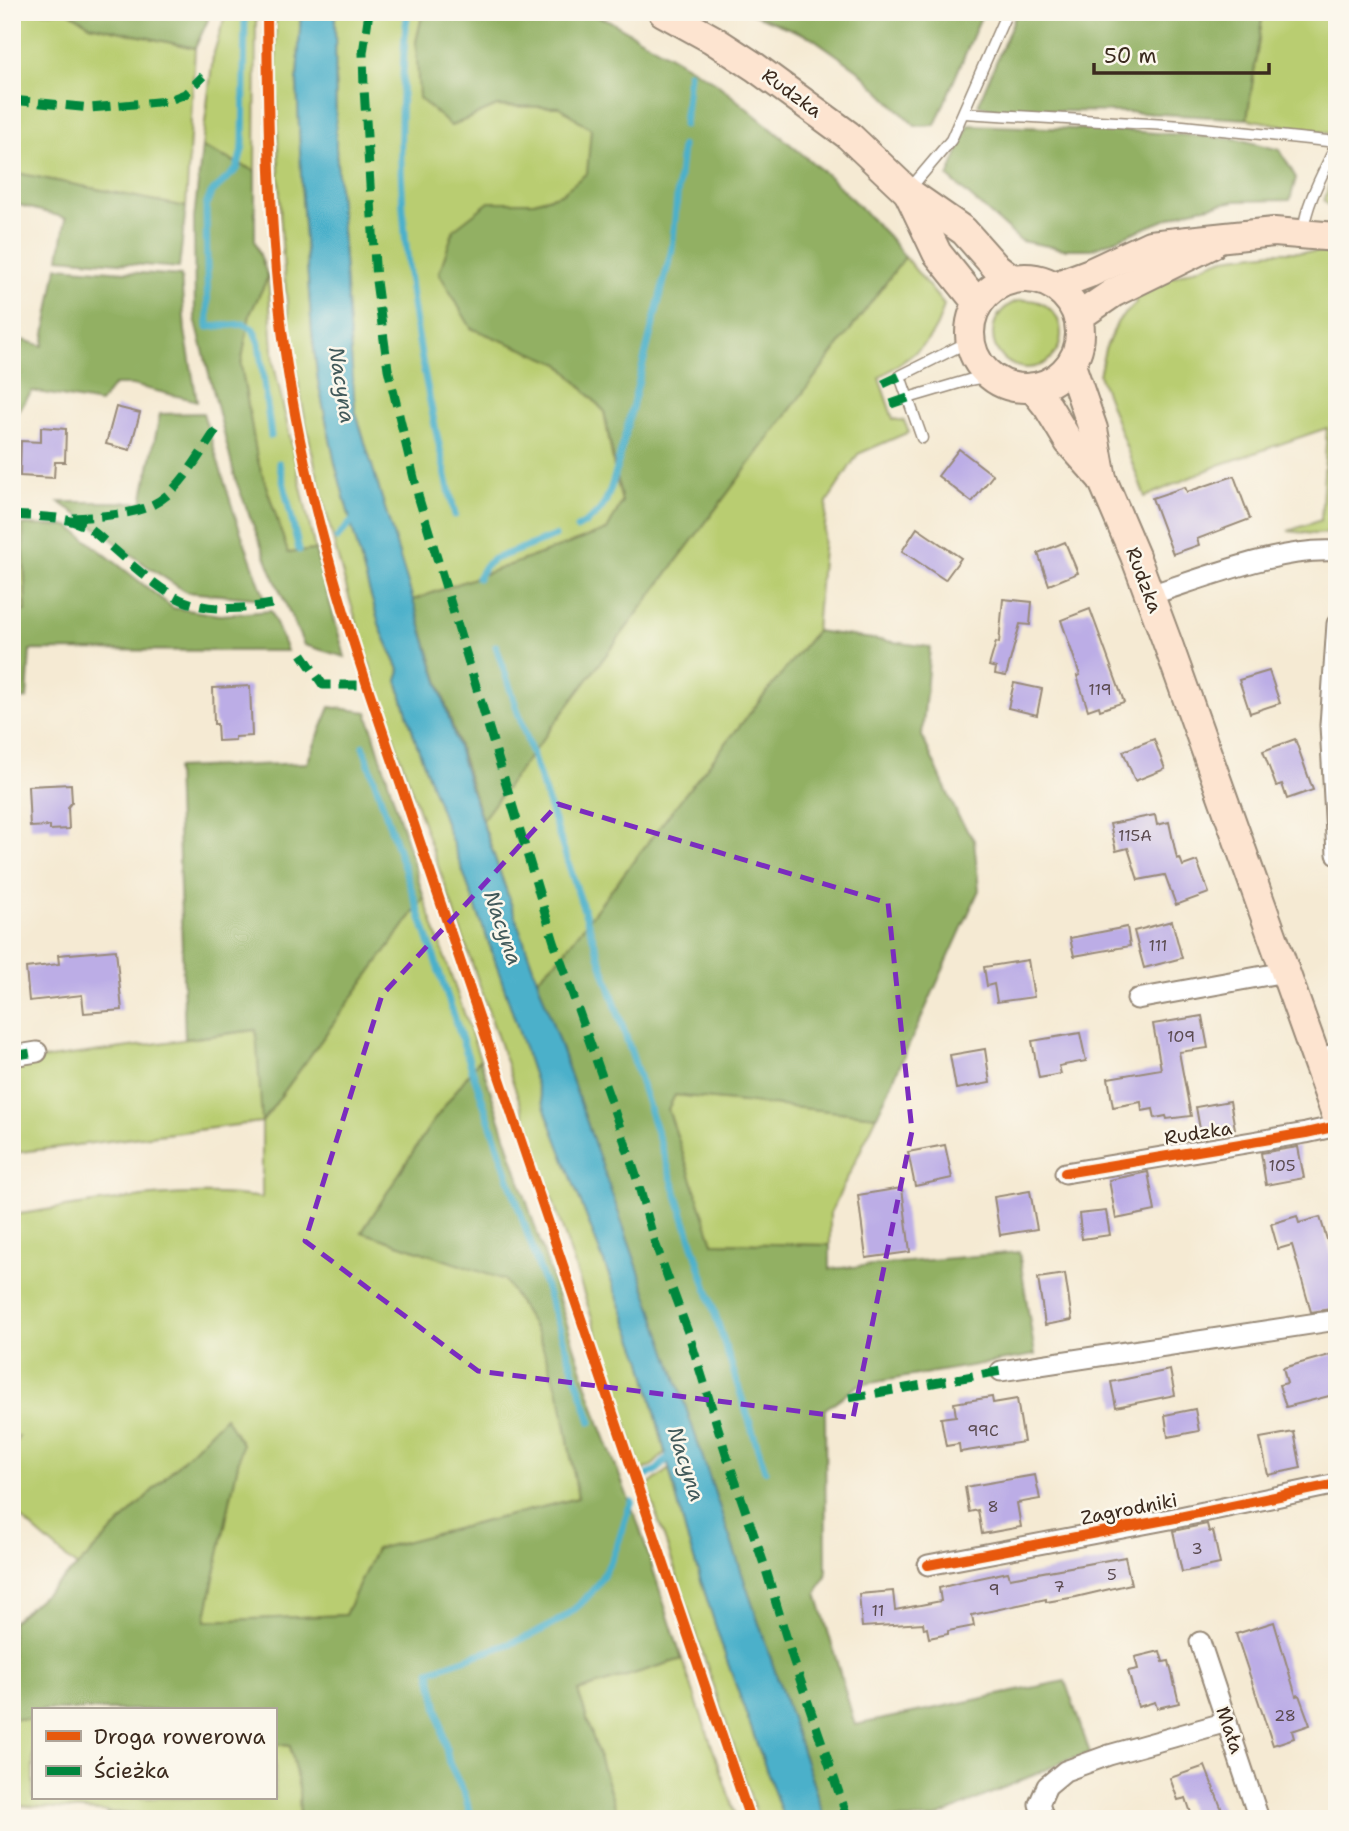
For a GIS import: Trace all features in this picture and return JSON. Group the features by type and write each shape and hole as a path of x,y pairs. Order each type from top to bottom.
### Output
{"main road":[{"name":"Rudzka","path":"663,12 723,46 848,135 908,192 964,231 995,266 1012,279"},
{"name":"Rudzka","path":"908,192 937,253 978,304"},
{"path":"1055,286 1150,245 1274,232 1337,237"},
{"path":"1078,317 1113,293 1225,238"},
{"path":"1033,278 1055,286 1073,306 1078,317 1080,342 1071,365 1054,381 1033,388 1010,387 990,376 973,354 970,341 970,328 978,304 987,293 1012,279 1033,278"},
{"name":"Rudzka","path":"1071,365 1093,429 1102,479 1150,595 1285,972 1327,1057 1337,1117"},
{"name":"Rudzka","path":"1033,388 1069,442 1102,479"}],"street":[{"path":"1150,595 1282,555 1316,550 1337,551"},
{"path":"1337,624 1334,747 1337,853"},
{"path":"1137,999 1285,972"},
{"path":"12,1056 37,1052"},
{"name":"Rudzka","path":"1065,1172 1337,1126"},
{"path":"1001,1371 1337,1320"},
{"name":"Zagrodniki","path":"928,1565 1337,1484"},
{"name":"Mała","path":"1200,1642 1259,1819"},
{"path":"1044,1819 1039,1804 1047,1786 1065,1771 1109,1755 1227,1722"}],"lane":[{"path":"908,192 951,140 1007,12"},
{"path":"964,113 1183,126 1337,143 1313,193 1303,233"},
{"path":"922,438 900,376 970,341"},
{"path":"908,398 990,376"}],"highlighted area":[{"path":"558,804 888,903 912,1131 853,1418 478,1371 305,1241 382,995"}],"green space":[{"path":"12,12 69,12 90,25 195,48 186,207 12,172"},
{"path":"69,12 208,12 208,20 195,48 90,25"},
{"path":"226,12 256,12 255,171 202,147 213,56"},
{"path":"275,12 301,12 297,80 312,332 318,381 335,463 381,630 400,672 397,681 416,742 495,960 543,1104 642,1361 665,1453 641,1472 547,1182 381,700 360,635 324,503 296,369 285,280 279,191"},
{"path":"335,12 423,12 416,42 451,126 497,106 560,107 591,129 588,173 561,194 534,202 489,202 471,328 560,364 604,411 622,502 607,530 413,600 355,410 336,148"},
{"path":"423,12 583,12 608,20 715,82 831,178 905,257 482,820 413,600 607,530 622,502 604,411 560,364 471,328 439,273 454,229 489,202 534,202 561,194 587,173 591,129 560,107 497,106 451,126 419,98 416,42"},
{"path":"983,12 935,125 915,126 858,70 811,37 750,13"},
{"path":"1017,12 1263,12 1247,119 1126,112 995,110 978,105"},
{"path":"1263,12 1337,12 1337,127 1332,134 1247,119"},
{"path":"969,125 1129,131 1238,139 1280,150 1296,178 1290,200 1235,201 1190,210 1092,249 1064,249 1021,241 948,177"},
{"path":"202,147 255,171 255,241 268,277 250,314 241,365 257,458 288,553 315,550 345,657 304,645 236,481 195,318 194,219"},
{"path":"1337,168 1337,214 1324,201"},
{"path":"12,172 186,207 179,268 59,258 66,218 12,203"},
{"path":"1273,252 1337,252 1337,285 1332,308 1337,356 1337,533 1288,531 1321,520 1327,428 1219,465 1145,497 1099,375 1105,349 1118,321 1136,303 1133,292 1224,258"},
{"path":"905,257 944,305 940,319 928,340 879,378 893,419 904,421 909,432 858,454 827,502 816,631 685,794 560,957 537,979 482,820"},
{"path":"57,267 181,276 185,331 197,401 132,385 114,385 100,403 32,391 12,420 12,362 15,361 23,340 43,346"},
{"path":"268,277 274,365 315,550 288,553 257,458 241,365 250,314"},
{"path":"1027,300 1040,303 1051,310 1058,321 1061,334 1058,347 1051,358 1040,365 1027,368 1014,365 1003,358 996,347 993,334 996,321 1003,310 1014,303"},
{"path":"203,413 235,516 265,599 186,592 59,502 142,502 160,414"},
{"path":"12,525 23,525 26,611 12,611"},
{"path":"23,525 69,526 173,608 220,615 271,611 287,651 30,650 27,699 12,699 12,611 26,611"},
{"path":"816,631 930,647 922,736 958,816 974,840 979,890 877,1116 675,1095 668,1109 713,1243 830,1245 830,1269 1019,1252 1035,1355 859,1385 825,1409 826,1576 817,1593 855,1725 1065,1681 1090,1753 1063,1762 933,1819 825,1819 537,979 560,957 685,794"},
{"path":"330,707 367,712 424,898 262,1122 256,1030 185,1039 176,768 307,763"},
{"path":"424,898 480,1059 429,1127 362,1232 505,1280 538,1334 561,1399 578,1498 376,1549 345,1615 205,1621 242,1444 225,1417 77,1567 16,1514 12,1514 12,1447 19,1437 12,1437 12,1215 105,1201 169,1195 262,1198 262,1122 12,1153 12,1063 256,1030 263,1121"},
{"path":"480,1059 600,1425 639,1526 682,1659 578,1691 619,1819 300,1819 299,1788 290,1746 276,1744 276,1708 32,1708 32,1720 12,1718 12,1622 77,1567 225,1417 242,1444 205,1621 345,1615 376,1549 578,1498 561,1399 538,1334 505,1280 362,1232 429,1127"},
{"path":"675,1095 877,1116 830,1214 830,1245 713,1243 668,1109"},
{"path":"669,1469 686,1534 725,1655 784,1819 758,1819 647,1486"},
{"path":"682,1659 737,1819 619,1819 578,1691"},
{"path":"12,1718 32,1720 32,1800 276,1800 276,1744 290,1746 299,1788 300,1819 210,1819 12,1805"},
{"path":"107,1813 210,1819 107,1819"}],"water":[{"name":"Nacyna","path":"301,12 335,12 336,148 355,410 469,784 667,1352 825,1819 784,1819 725,1655 686,1534 642,1361 543,1104 495,960 416,742 397,680 400,671 381,630 366,579 335,463 318,381 312,332 297,80"}],"building":[{"path":"116,407 140,413 130,450 106,444"},
{"path":"41,427 66,429 65,462 55,462 54,478 20,476 21,441 41,442"},
{"path":"959,449 993,475 972,502 938,476"},
{"path":"1234,476 1250,519 1197,539 1199,545 1173,554 1152,498 1185,487 1187,492"},
{"path":"917,528 961,558 945,580 902,551"},
{"path":"1065,542 1078,573 1049,585 1038,553"},
{"path":"1003,599 1032,602 1030,625 1020,624 1006,676 995,674 996,668 989,666 996,642 999,643"},
{"path":"1090,609 1124,702 1100,710 1099,706 1088,710 1077,676 1080,675 1061,620"},
{"path":"1269,671 1280,703 1250,713 1239,680"},
{"path":"1014,683 1042,689 1037,715 1008,708"},
{"path":"250,686 252,736 218,741 217,724 214,724 213,688"},
{"path":"1154,739 1165,769 1135,781 1123,751"},
{"path":"1295,739 1313,790 1287,799 1282,784 1276,786 1263,751"},
{"path":"71,784 69,829 30,827 28,786"},
{"path":"1155,815 1157,825 1169,822 1177,859 1180,858 1183,866 1197,861 1209,893 1176,905 1165,875 1138,880 1128,848 1116,851 1110,824"},
{"path":"1172,921 1182,958 1144,968 1134,931"},
{"path":"1127,927 1130,946 1074,956 1070,938"},
{"path":"116,950 122,1010 84,1013 82,995 29,1001 26,968 59,964 58,955"},
{"path":"1028,960 1034,997 997,1002 994,984 987,986 984,967"},
{"path":"1202,1016 1208,1048 1179,1052 1191,1116 1155,1118 1153,1109 1142,1111 1141,1102 1113,1107 1108,1078 1161,1069 1153,1024"},
{"path":"1080,1033 1086,1061 1059,1066 1061,1074 1039,1078 1032,1041"},
{"path":"985,1049 990,1083 956,1089 950,1055"},
{"path":"1230,1101 1235,1129 1201,1135 1196,1107"},
{"path":"945,1145 952,1178 915,1186 908,1152"},
{"path":"1298,1147 1304,1178 1266,1185 1261,1153"},
{"path":"1148,1172 1155,1211 1116,1219 1109,1180"},
{"path":"902,1188 910,1252 866,1258 858,1195"},
{"path":"1030,1191 1037,1229 1000,1235 994,1197"},
{"path":"1106,1211 1110,1235 1082,1239 1079,1214"},
{"path":"1297,1216 1299,1223 1320,1217 1334,1262 1337,1261 1337,1308 1311,1312 1292,1245 1278,1249 1271,1224"},
{"path":"1065,1274 1072,1320 1045,1325 1038,1278"},
{"path":"1333,1354 1337,1366 1337,1394 1286,1407 1279,1385 1287,1383 1283,1368"},
{"path":"1170,1370 1175,1395 1116,1407 1111,1382"},
{"path":"992,1397 993,1403 1017,1399 1024,1442 960,1452 959,1444 946,1446 941,1418 956,1416 954,1403"},
{"path":"1195,1409 1199,1431 1168,1437 1165,1415"},
{"path":"1294,1432 1301,1468 1268,1475 1260,1438"},
{"path":"1035,1475 1040,1499 1017,1503 1021,1527 982,1534 978,1510 969,1512 965,1487"},
{"path":"1207,1524 1209,1532 1213,1531 1220,1564 1182,1572 1173,1531"},
{"path":"1125,1557 1131,1584 1076,1597 1046,1602 1046,1599 972,1615 974,1626 948,1631 948,1634 929,1638 923,1623 862,1627 859,1594 893,1591 895,1610 941,1601 939,1588 975,1579 1008,1572 1010,1578"},
{"path":"1274,1622 1296,1696 1299,1695 1310,1725 1292,1731 1294,1738 1273,1745 1236,1634"},
{"path":"1160,1651 1163,1662 1169,1661 1179,1703 1157,1708 1155,1702 1138,1707 1128,1671 1138,1669 1135,1657"},
{"path":"1205,1766 1222,1810 1193,1819 1186,1798 1178,1800 1170,1778"}],"waterway":[{"path":"245,12 243,146 237,169 211,193 206,206 208,327 244,324 253,329 259,343 271,436"},
{"path":"408,12 404,44 401,131 406,242 421,352 455,515"},
{"path":"684,125 689,73"},
{"path":"577,528 593,518 603,506 615,475 672,249 682,146"},
{"path":"279,463 299,550"},
{"path":"337,538 355,518"},
{"path":"478,578 485,566 494,559 555,536"},
{"path":"496,646 634,1061 765,1470"},
{"path":"363,746 591,1422"},
{"name":"Nacyna","path":"645,1477 658,1469 673,1452"},
{"path":"471,1819 465,1795 449,1763 430,1671 525,1638 569,1613 587,1597 611,1561 632,1502"}],"marked path":[{"path":"369,12 363,53 376,281 388,369 419,499 554,942 615,1113 654,1240 689,1335 792,1656 848,1819"},
{"path":"12,100 91,108 167,101 185,94 203,76"},
{"path":"883,384 900,376"},
{"path":"891,404 908,398"},
{"path":"73,518 127,513 160,500 186,475 216,430"},
{"path":"12,515 61,519 89,528 148,578 184,601 206,607 230,608 277,603"},
{"path":"302,654 323,685 367,685"},
{"path":"12,1056 37,1052"},
{"path":"849,1398 1001,1371"}],"cycle path":[{"path":"267,12 272,211 282,330 296,421 327,554 367,685 750,1819"},
{"path":"1065,1173 1337,1126"},
{"path":"928,1565 1337,1484"}]}
